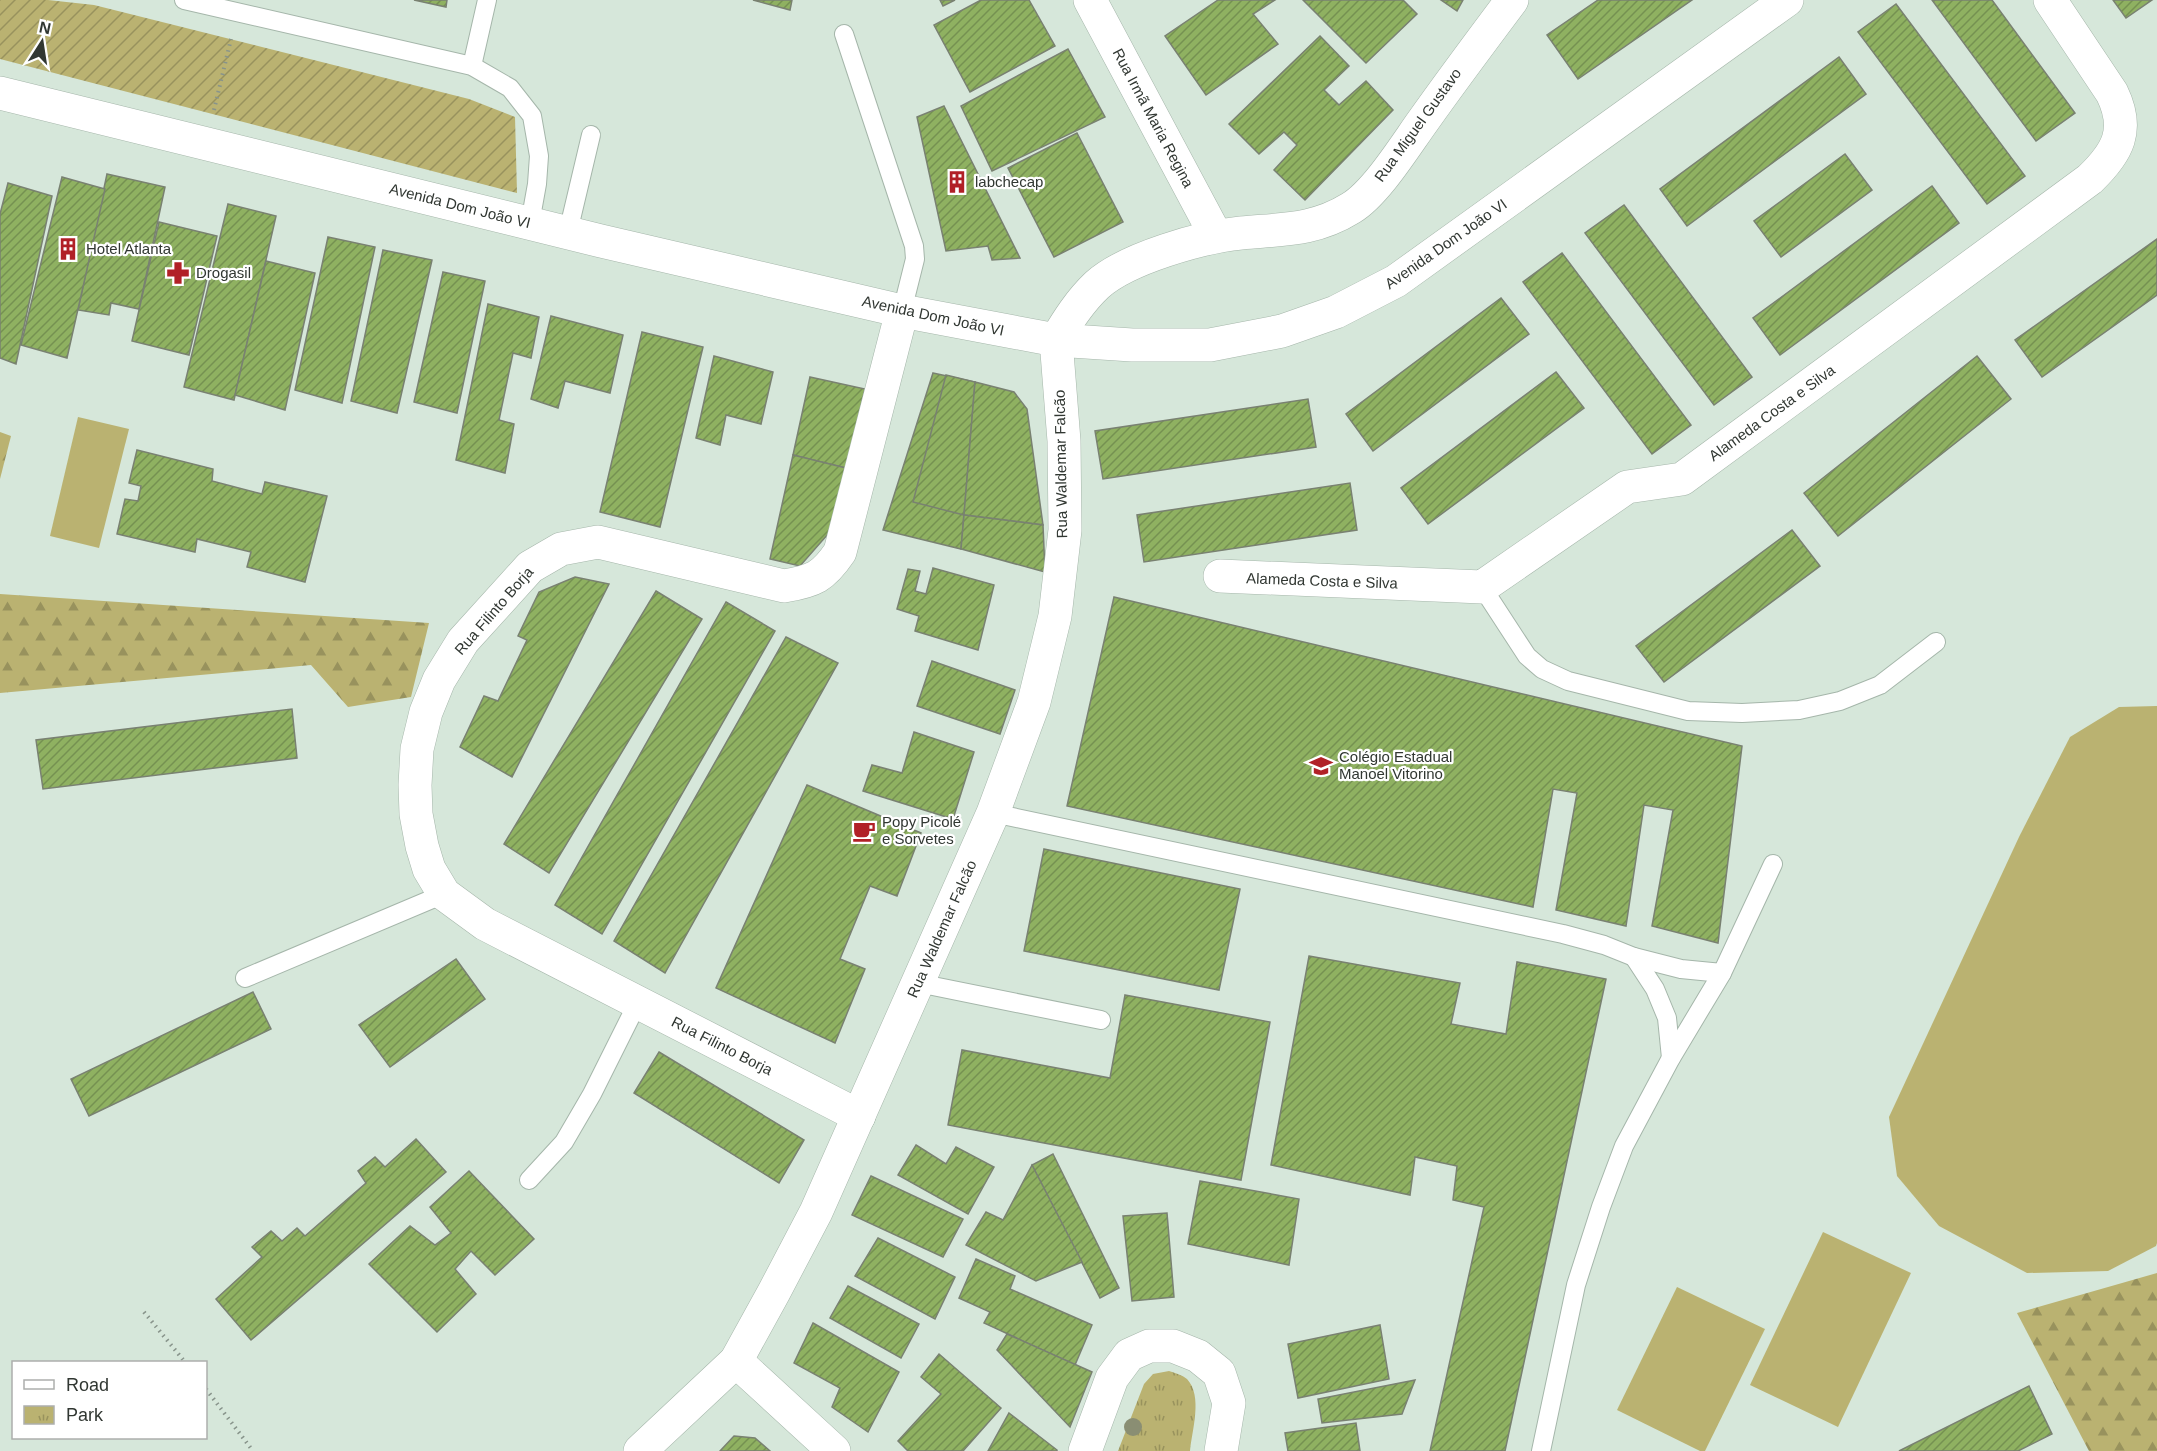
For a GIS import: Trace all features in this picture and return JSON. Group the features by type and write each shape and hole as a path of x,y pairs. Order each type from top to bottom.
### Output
{"street":[{"name":"Rua Irmã Maria Regina","path":"1090,0 1216,236"},
{"name":"Rua Miguel Gustavo","path":"1056,340 1073,311 1098,284 1136,262 1216,236 1294,229 1325,223 1353,207 1382,178 1512,0"},
{"name":"Avenida Dom João VI","path":"0,93 530,223 902,311 1056,340 1132,345 1210,345 1282,331 1336,312 1396,281 1787,0"},
{"name":"Alameda Costa e Silva","path":"1220,576 1482,587 1627,487 1682,479 2090,179 2105,165 2117,144 2121,127 2120,109 2112,93 2050,0"},
{"name":"Rua Filinto Borja","path":"859,1116 485,924 444,894 429,869 422,846 416,814 415,784 417,749 426,712 439,680 463,641 530,567 561,549 598,542 784,586 808,582 829,568 840,552 902,311"},
{"name":"Rua Waldemar Falcão","path":"640,1451 736,1361 816,1212 993,813 1034,702 1055,616 1065,530 1064,441 1056,340"},
{"path":"1085,1451 1112,1378 1129,1355 1149,1346 1173,1346 1198,1356 1219,1373 1228,1402 1221,1451"},
{"path":"736,1361 834,1451"}],"lane":[{"path":"184,0 472,66 510,87 532,116 539,156 530,223"},
{"path":"472,66 487,0"},
{"path":"844,34 914,246 915,259 902,311"},
{"path":"568,232 591,135"},
{"path":"1482,587 1527,656 1542,669 1568,681 1688,711 1742,713 1799,710 1840,700 1880,685 1936,642"},
{"path":"993,813 1563,934 1604,945 1634,957 1681,969 1722,973"},
{"path":"1541,1451 1576,1285 1624,1146 1671,1058 1722,973 1773,864"},
{"path":"245,978 444,894"},
{"path":"1634,957 1655,989 1667,1018 1671,1058"},
{"path":"918,983 1101,1020"},
{"path":"529,1180 564,1142 592,1094 638,1002"}],"path":[{"path":"206,143 237,12"},
{"path":"144,1312 183,1361"},
{"path":"207,1390 253,1451"}],"green space":[{"path":"0,0 48,0 94,5 469,99 515,117 517,193 0,59"},
{"path":"78,417 129,429 99,548 50,536"},
{"path":"0,432 11,436 0,479"},
{"path":"0,594 429,623 411,697 348,707 311,665 0,693"},
{"path":"2157,706 2157,1243 2156,1246 2108,1271 2027,1273 1939,1226 1897,1176 1889,1117 2019,837 2070,737 2119,707"},
{"path":"1823,1232 1911,1273 1838,1427 1750,1385"},
{"path":"2157,1273 2157,1451 2089,1451 2017,1313"},
{"path":"1677,1287 1765,1329 1705,1451 1700,1451 1617,1410"},
{"path":"1169,1371 1181,1375 1192,1386 1196,1404 1190,1451 1118,1451 1144,1384 1153,1374"}],"building":[{"path":"414,0 447,0 446,7"},
{"path":"753,0 792,0 790,10"},
{"path":"940,0 955,0 943,6"},
{"path":"981,0 1029,0 1055,46 970,92 934,25"},
{"path":"1218,0 1275,0 1253,14 1278,44 1206,95 1165,36"},
{"path":"1303,0 1403,0 1417,14 1366,63"},
{"path":"1441,0 1463,0 1457,11"},
{"path":"1598,0 1692,0 1578,79 1547,35"},
{"path":"1932,0 1992,0 2075,113 2036,141"},
{"path":"2113,0 2152,0 2126,18"},
{"path":"1896,4 2025,176 1987,204 1858,32"},
{"path":"1320,36 1349,66 1324,90 1339,105 1366,81 1393,110 1305,200 1274,170 1297,145 1284,132 1259,154 1229,124"},
{"path":"1068,49 1105,117 992,171 961,106"},
{"path":"1839,57 1866,94 1687,226 1660,189"},
{"name":"labchecap","path":"944,106 1020,258 992,260 988,246 946,251 917,117"},
{"path":"1077,133 1123,222 1054,257 1008,168"},
{"path":"1845,154 1872,190 1781,257 1754,221"},
{"path":"107,174 165,187 139,309 111,303 109,315 78,310"},
{"name":"Hotel Atlanta","path":"62,177 105,189 67,358 21,345"},
{"path":"8,183 52,196 16,364 0,358 0,214"},
{"path":"1932,186 1959,223 1780,355 1753,318"},
{"path":"228,204 276,216 234,400 184,387"},
{"path":"1624,205 1752,377 1714,405 1585,233"},
{"name":"Drogasil","path":"159,222 217,236 189,355 132,341"},
{"path":"328,237 375,247 342,403 295,390"},
{"path":"2157,239 2157,295 2042,377 2015,340"},
{"path":"383,250 432,260 397,413 351,401"},
{"path":"1562,253 1691,425 1652,454 1523,282"},
{"path":"266,261 315,273 285,410 235,395"},
{"path":"443,272 485,281 457,413 414,402"},
{"path":"1501,298 1529,334 1373,451 1346,414"},
{"path":"488,304 539,317 531,358 513,353 499,420 514,424 505,473 456,460"},
{"path":"551,316 623,335 610,393 565,381 558,408 531,399"},
{"path":"642,332 703,347 660,527 600,512"},
{"path":"714,356 773,372 761,424 726,415 720,445 696,438"},
{"path":"1977,356 2011,399 1838,536 1804,493"},
{"path":"1556,372 1584,408 1428,524 1401,488"},
{"path":"933,373 975,382 961,549 883,530"},
{"path":"946,375 975,382 964,515 913,502"},
{"path":"810,377 865,389 846,468 793,455"},
{"path":"975,382 1014,392 1027,409 1043,525 964,515"},
{"path":"1308,399 1316,447 1103,479 1095,431"},
{"path":"137,450 213,469 212,481 262,494 265,482 327,496 305,582 247,567 251,552 197,539 195,552 117,534 125,499 138,501 141,486 129,483"},
{"path":"793,455 846,468 829,533 800,566 770,559"},
{"path":"1350,483 1357,530 1144,562 1137,515"},
{"path":"964,515 1043,525 1045,572 961,549"},
{"path":"1792,530 1820,566 1664,682 1636,646"},
{"path":"933,568 994,585 978,650 915,631 919,616 897,609 908,569 920,571 915,591 926,594"},
{"path":"575,577 609,584 512,777 460,747 484,696 498,701 527,640 518,636 539,592"},
{"path":"656,591 702,619 549,873 504,844"},
{"path":"1114,597 1742,746 1718,943 1652,926 1673,810 1644,805 1626,926 1556,910 1577,793 1553,789 1533,907 1067,806"},
{"path":"726,602 775,631 602,934 555,905"},
{"path":"786,637 838,663 665,973 614,941"},
{"path":"932,661 1015,690 1000,734 917,706"},
{"path":"292,709 297,758 43,789 36,740"},
{"path":"914,732 974,752 953,819 863,791 872,765 902,773"},
{"path":"807,785 921,833 897,896 870,886 840,959 865,969 835,1043 716,988"},
{"path":"1044,849 1240,889 1219,990 1024,951"},
{"path":"1309,956 1460,983 1451,1024 1506,1034 1517,962 1606,979 1505,1451 1430,1451 1484,1207 1453,1200 1457,1166 1415,1157 1410,1195 1271,1165"},
{"path":"456,959 485,999 390,1067 359,1025"},
{"path":"253,992 271,1029 89,1116 71,1079"},
{"path":"1125,995 1270,1022 1241,1180 948,1125 962,1050 1110,1078"},
{"path":"659,1052 804,1140 779,1183 634,1093"},
{"path":"416,1139 446,1172 251,1340 216,1299 262,1257 252,1247 271,1231 282,1241 297,1228 305,1236 366,1183 358,1171 375,1157 385,1167"},
{"path":"916,1145 946,1164 956,1147 994,1167 968,1214 898,1175"},
{"path":"1053,1154 1119,1288 1100,1298 1032,1165"},
{"path":"1032,1165 1082,1262 1036,1281 966,1245 986,1212 1003,1220"},
{"path":"469,1171 534,1239 495,1275 471,1251 455,1269 476,1294 437,1332 369,1264 410,1226 435,1245 451,1233 430,1207"},
{"path":"871,1176 963,1219 943,1257 852,1215"},
{"path":"1200,1181 1299,1199 1289,1265 1188,1244"},
{"path":"1167,1213 1174,1297 1132,1301 1123,1216"},
{"path":"878,1238 955,1277 935,1319 855,1276"},
{"path":"976,1259 1015,1276 1010,1289 1092,1325 1075,1365 984,1323 990,1312 959,1298"},
{"path":"848,1286 919,1324 901,1358 830,1318"},
{"path":"813,1323 899,1372 868,1432 832,1407 840,1388 794,1363"},
{"path":"1380,1325 1389,1379 1298,1398 1288,1344"},
{"path":"1007,1334 1092,1372 1070,1427 997,1350"},
{"path":"939,1354 1001,1408 963,1451 908,1451 898,1441 941,1394 921,1377"},
{"path":"1415,1380 1402,1414 1322,1423 1318,1399"},
{"path":"2029,1386 2052,1434 2018,1451 1899,1451"},
{"path":"1009,1413 1057,1450 1057,1451 988,1451"},
{"path":"1356,1423 1360,1451 1288,1451 1285,1433"},
{"path":"734,1436 755,1438 770,1451 720,1451"}],"place":[{"name":"labchecap","path":"957,182"},
{"name":"Hotel Atlanta","path":"68,249"},
{"name":"Drogasil","path":"178,273"},
{"name":"Colégio Estadual Manoel Vitorino","path":"1321,766"},
{"name":"Popy Picolé e Sorvetes","path":"864,831"}]}
